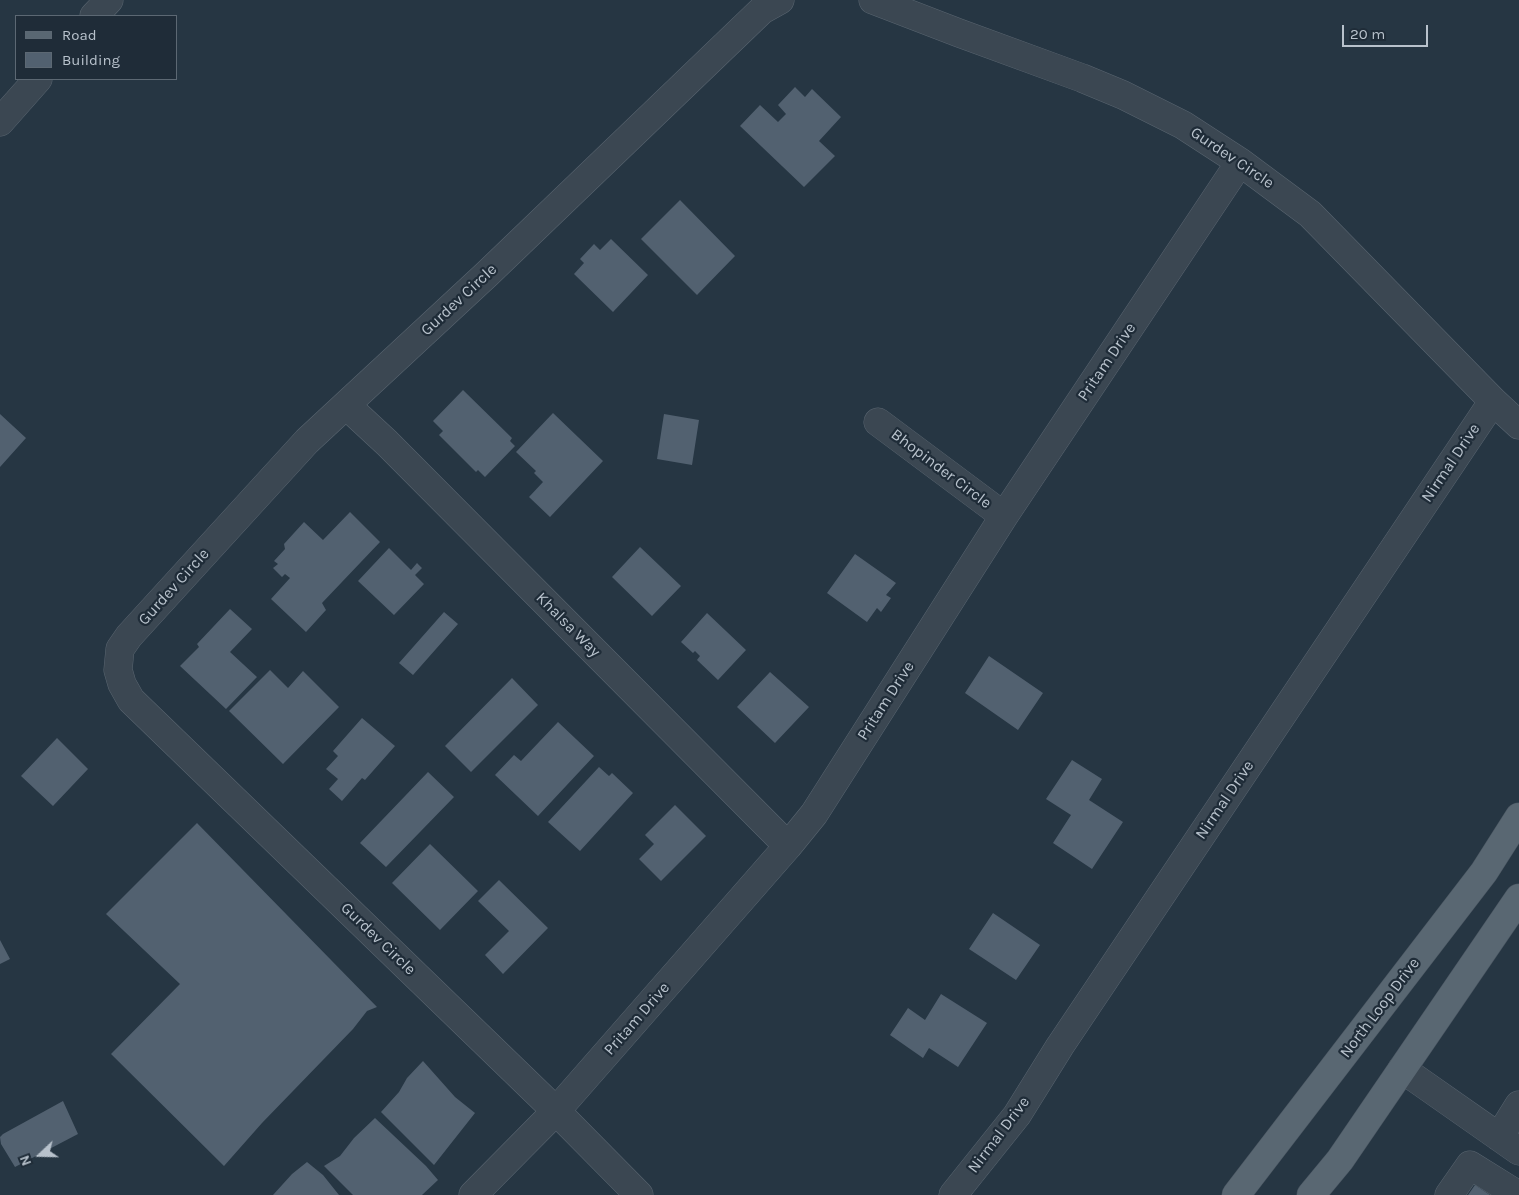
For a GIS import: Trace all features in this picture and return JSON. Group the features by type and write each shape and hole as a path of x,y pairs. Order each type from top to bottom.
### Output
{"main road":[{"name":"North Loop Drive","path":"1236,1195 1484,872 1519,817"},
{"path":"1311,1195 1340,1160 1519,898"}],"street":[{"path":"95,15 109,0"},
{"name":"Gurdev Circle","path":"639,1195 556,1111 131,700 122,684 118,670 120,649 129,636 307,441 487,274 762,10 780,0"},
{"name":"Gurdev Circle","path":"873,0 1082,78 1123,96 1183,126 1240,162 1310,214 1493,401 1519,425"},
{"path":"0,122 37,80"},
{"name":"Pritam Drive","path":"473,1195 556,1111 814,814 1004,516 1240,162"},
{"name":"Nirmal Drive","path":"953,1195 1017,1115 1060,1046 1493,401"},
{"name":"Khalsa Way","path":"346,405 788,846"},
{"name":"Bhopinder Circle","path":"878,422 1004,516"},
{"path":"1402,1069 1509,1144 1519,1104"},
{"path":"1449,1195 1470,1165 1518,1195"}],"building":[{"path":"795,87 805,97 812,89 841,117 819,141 835,156 804,187 740,126 760,105 778,122 786,114 778,105"},
{"path":"680,200 735,256 697,295 641,239"},
{"path":"611,239 648,275 613,312 574,274 584,263 580,259 594,244 600,250"},
{"path":"463,390 512,438 510,441 515,446 485,477 478,470 476,472 439,435 443,431 433,421"},
{"path":"553,413 603,461 550,517 529,497 543,482 534,473 536,471 516,452"},
{"path":"0,414 26,438 0,467"},
{"path":"664,414 699,420 692,465 657,459"},
{"path":"350,512 380,542 322,603 326,610 306,632 271,599 290,578 285,574 282,577 273,568 278,564 274,561 285,549 284,544 304,522 323,540"},
{"path":"640,547 681,586 652,616 612,577"},
{"path":"389,548 411,570 417,563 422,568 415,575 424,584 394,615 358,581"},
{"path":"855,554 896,583 886,595 891,598 881,612 877,608 867,622 827,593"},
{"path":"230,609 252,629 230,652 257,677 226,709 180,666 199,647 197,644"},
{"path":"444,612 458,624 413,675 399,663"},
{"path":"707,613 746,650 718,680 697,660 700,656 695,651 693,653 681,642"},
{"path":"989,656 1043,693 1018,730 965,693"},
{"path":"270,670 288,688 303,671 339,707 283,764 229,711"},
{"path":"770,672 809,707 775,743 737,707"},
{"path":"512,678 538,705 471,772 445,746"},
{"path":"362,718 395,746 365,780 362,778 342,801 329,789 338,779 326,769 338,756 333,751"},
{"path":"558,722 594,756 538,816 495,775 514,755 521,761"},
{"path":"57,738 88,769 53,806 21,776"},
{"path":"1072,760 1102,779 1089,800 1123,822 1092,869 1053,843 1071,815 1046,799"},
{"path":"599,767 609,776 612,773 633,793 580,851 548,822"},
{"path":"428,772 454,797 386,867 360,843"},
{"path":"675,805 706,836 661,881 639,859 654,844 645,835"},
{"path":"197,823 377,1007 367,1011 353,1029 262,1123 224,1166 111,1054 180,984 106,914"},
{"path":"430,844 478,891 440,930 392,883"},
{"path":"499,880 548,928 503,974 485,955 509,931 478,901"},
{"path":"993,913 1040,945 1016,980 969,949"},
{"path":"0,940 10,959 0,964"},
{"path":"941,994 987,1023 958,1067 929,1048 923,1058 890,1035 908,1008 925,1020"},
{"path":"423,1061 455,1097 475,1113 434,1165 381,1112 399,1092 407,1078"},
{"path":"63,1101 78,1134 15,1167 1,1144 0,1137"},
{"path":"375,1118 426,1166 438,1180 422,1195 353,1195 324,1166 340,1156 354,1138"},
{"path":"307,1162 323,1175 339,1195 273,1195 292,1174"},
{"path":"1475,1185 1490,1195 1468,1195"}]}
